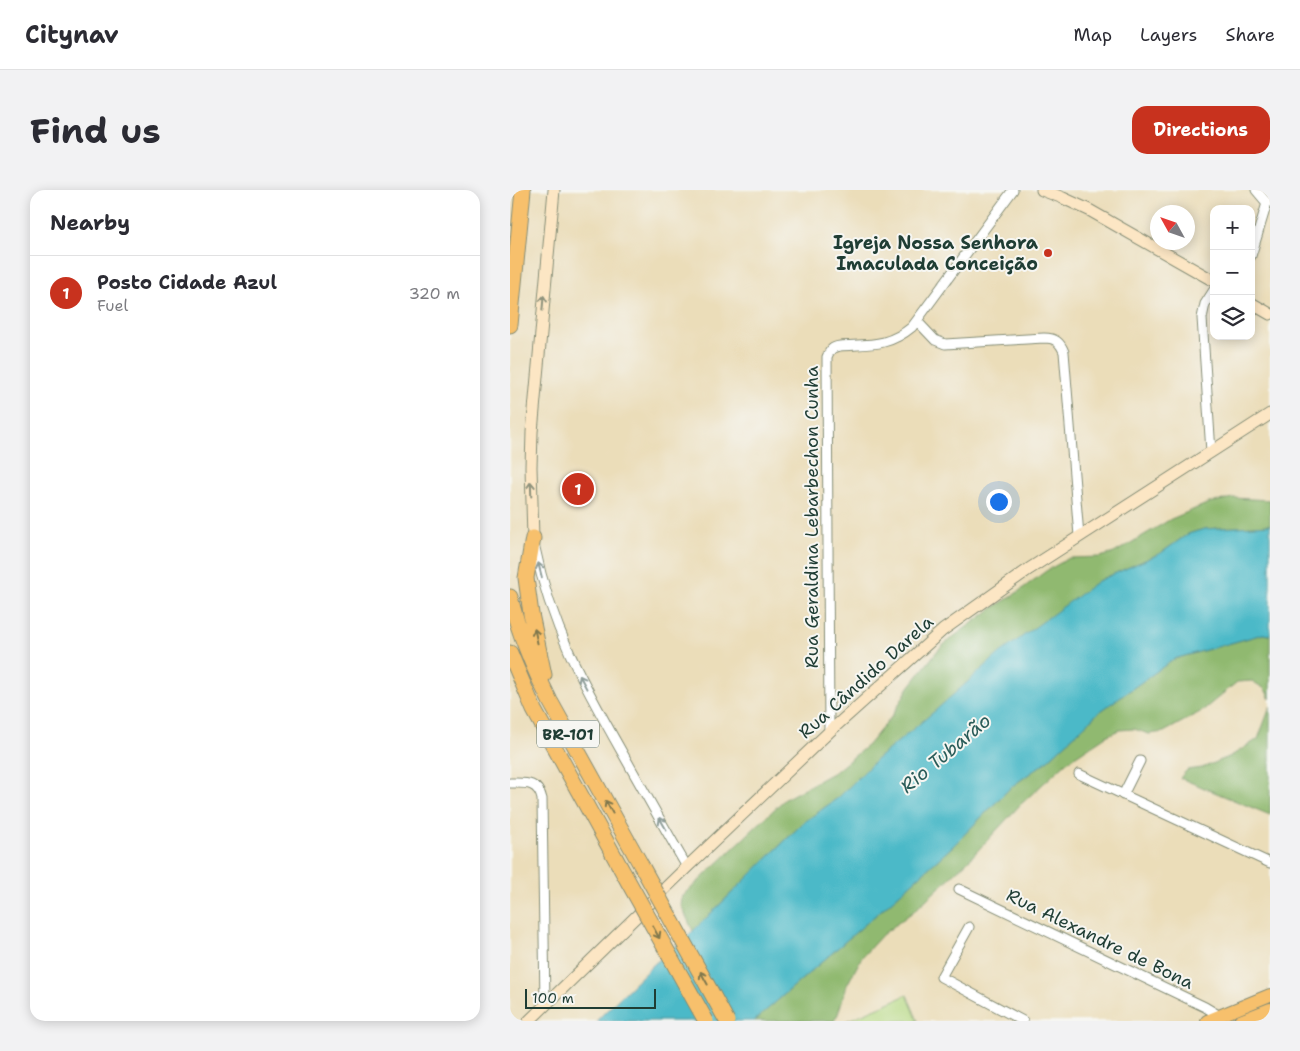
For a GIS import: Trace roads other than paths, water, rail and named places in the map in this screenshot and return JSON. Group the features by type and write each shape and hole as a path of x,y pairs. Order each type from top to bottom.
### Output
{"highway":[{"path":"510,325 523,190"},
{"path":"533,538 526,578 531,614 550,701"},
{"name":"BR-101","path":"510,597 527,652 550,701 727,1021"},
{"name":"BR-101","path":"510,653 534,710 706,1021"}],"main road":[{"path":"1207,1021 1221,1018 1270,995"},
{"path":"1240,1021 1270,1009"}],"street":[{"path":"554,190 532,432 530,467 533,538 548,601 575,667 687,866"},
{"name":"Rua Geraldina Lebarbechon Cunha","path":"829,732 827,357 829,351 834,346 882,343 894,340 905,334 917,321 1013,190"},
{"path":"1042,190 1064,194 1210,279"},
{"path":"1253,250 1268,203 1256,190"},
{"path":"1211,295 1205,304 1202,318 1211,452"},
{"path":"1255,305 1270,314"},
{"path":"917,321 935,340 945,344 1044,338 1056,340 1062,345 1079,536"},
{"name":"Rua Cândido Darela","path":"529,1021 687,866 829,732 943,630 996,591 1079,536 1270,414"},
{"path":"1123,795 1140,761"},
{"path":"1079,774 1270,863"},
{"path":"510,783 530,784 536,787 542,799 545,1005"},
{"name":"Rua Alexandre de Bona","path":"959,889 1221,1018"},
{"path":"969,927 941,977 1022,1021"}],"water":[{"name":"Rio Tubarão","path":"1270,525 1270,635 1263,634 1174,659 1098,713 1047,761 1011,787 954,845 754,1021 596,1021 653,965 693,931 803,823 839,797 876,760 1000,653 1098,581 1161,553 1188,534 1204,529"}],"place":[{"name":"Igreja Nossa Senhora Imaculada Conceição","path":"1048,253"},
{"name":"Posto Cidade Azul","path":"578,489"}]}
